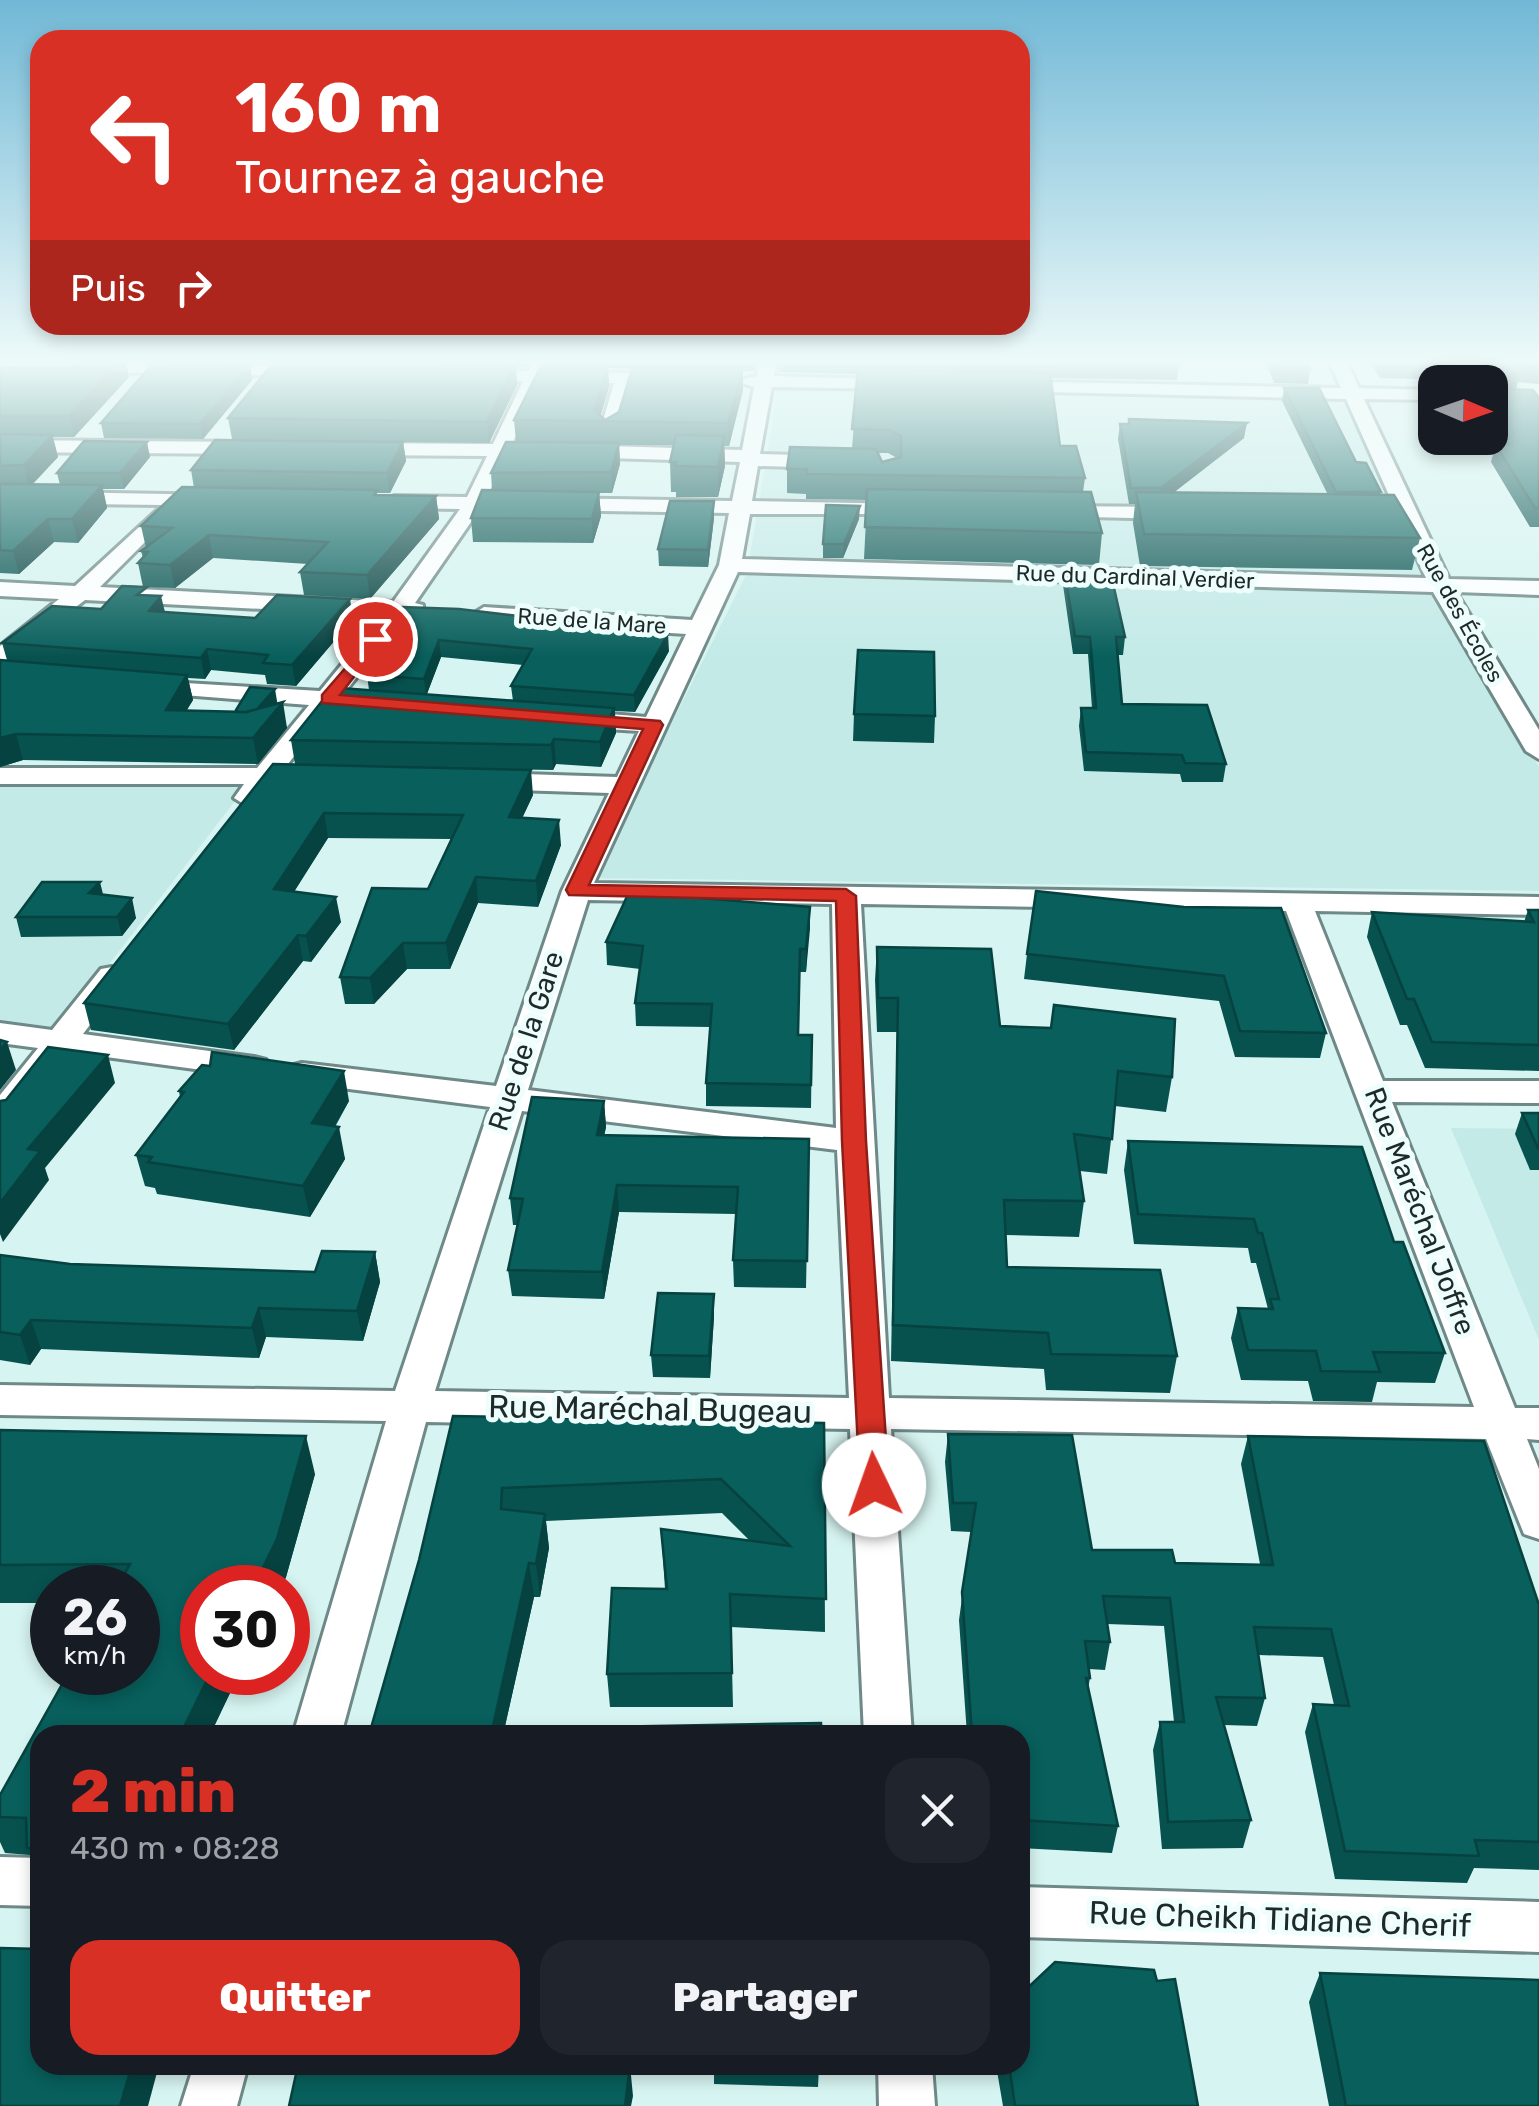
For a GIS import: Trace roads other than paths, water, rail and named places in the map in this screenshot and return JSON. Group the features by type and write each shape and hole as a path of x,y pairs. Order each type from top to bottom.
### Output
{"street":[{"path":"36,497 69,460"},
{"path":"0,658 75,595 176,498 203,460"},
{"path":"229,822 399,609 474,504 496,460"},
{"name":"Rue de la Gare","path":"320,1725 411,1403 576,890 704,628 730,566 750,460"},
{"path":"806,460 848,462"},
{"name":"Rue des Écoles","path":"1376,460 1398,517 1539,751"},
{"path":"0,496 240,500"},
{"path":"376,502 939,510"},
{"path":"1036,512 1193,514"},
{"name":"Rue du Cardinal Verdier","path":"730,566 1539,588"},
{"name":"Rue de la Mare","path":"0,588 704,628"},
{"path":"116,682 366,702"},
{"path":"539,716 654,725"},
{"path":"0,776 302,777"},
{"path":"454,780 625,785"},
{"path":"576,890 1539,906"},
{"path":"846,896 854,1141 887,1725"},
{"name":"Rue Maréchal Joffre","path":"1297,902 1374,1090 1520,1423 1539,1522"},
{"path":"0,1118 134,947"},
{"path":"0,1033 506,1101 854,1141"},
{"path":"1374,1090 1539,1092"},
{"name":"Rue Maréchal Bugeau","path":"0,1400 411,1403 1520,1423"},
{"path":"0,1880 30,1882"},
{"name":"Rue Cheikh Tidiane Cherif","path":"1030,1912 1539,1926"},
{"path":"209,2106 218,2075"},
{"path":"904,2075 906,2106"}]}
